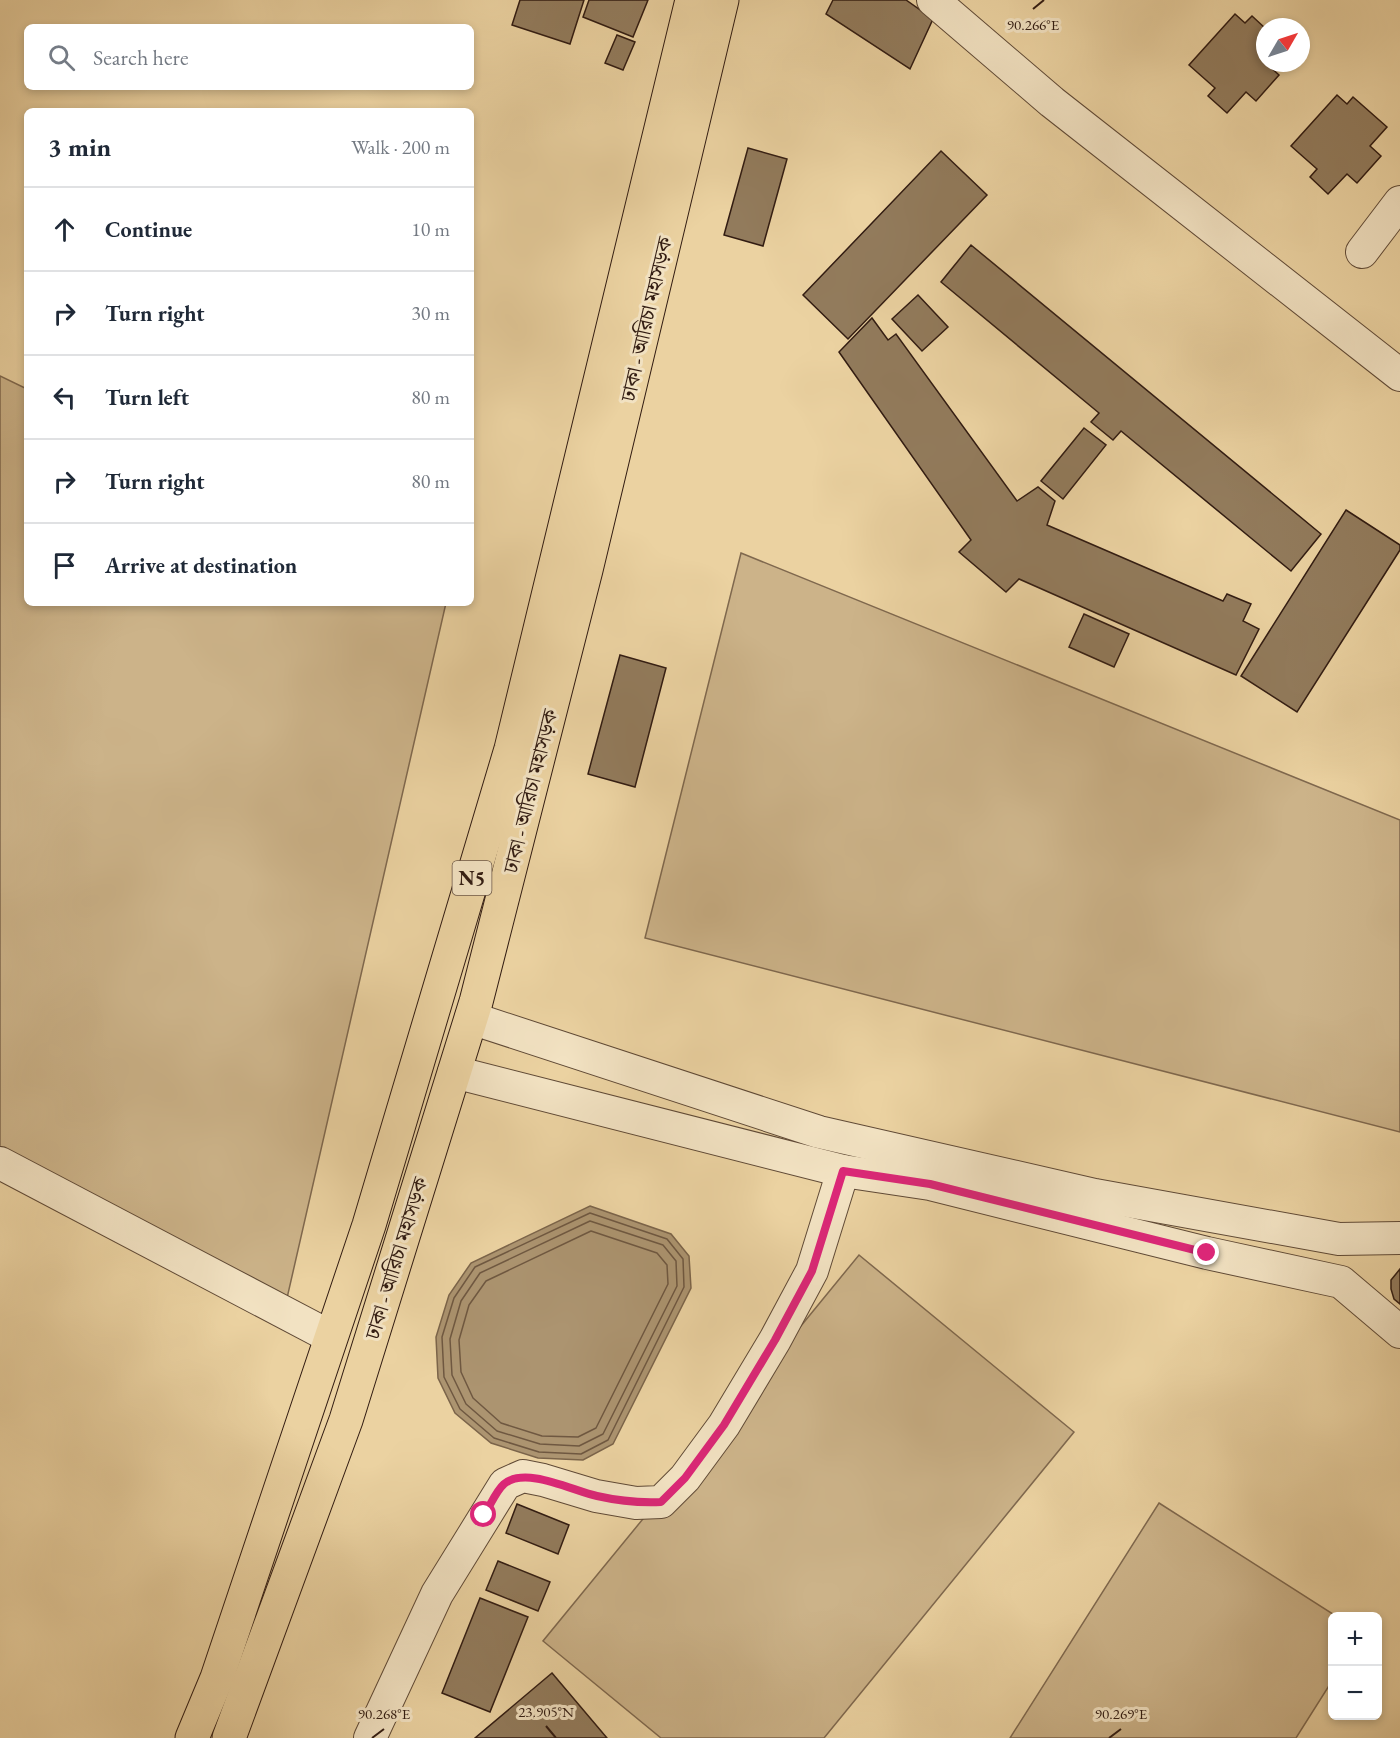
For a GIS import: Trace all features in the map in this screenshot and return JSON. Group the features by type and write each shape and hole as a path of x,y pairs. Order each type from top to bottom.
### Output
{"highway":[{"name":"N5","path":"192,1738 217,1677 372,1214 511,749 692,0"},
{"name":"ঢাকা - আরিচা মহাসড়ক","path":"229,1738 346,1420 471,1018 586,570 722,0"}],"street":[{"path":"933,0 1052,102 1400,375"},
{"path":"1362,252 1400,202"},
{"path":"471,1018 819,1132 1083,1192 1339,1239 1400,1238"},
{"path":"454,1072 843,1171 930,1184 1207,1253 1341,1282 1400,1332"},
{"path":"0,1163 331,1337"},
{"path":"370,1738 437,1594 505,1484 523,1476 596,1496 636,1503 661,1502 685,1478 724,1425 775,1340 812,1271 843,1171"}],"shaded area":[{"path":"0,376 24,388 24,606 445,606 282,1320 0,1172"},
{"path":"741,553 1400,820 1400,1132 645,938"},
{"path":"859,1255 1074,1432 824,1738 661,1738 543,1641"},
{"path":"1159,1503 1330,1612 1328,1687 1296,1738 1010,1738"}],"water":[{"path":"590,1206 671,1234 689,1256 691,1288 613,1444 583,1460 538,1458 491,1443 455,1413 438,1378 436,1337 449,1295 471,1263"}],"building":[{"path":"520,0 584,0 570,44 512,25"},
{"path":"589,0 648,0 633,37 583,17"},
{"path":"833,0 906,0 933,19 910,69 826,14"},
{"path":"1235,14 1245,23 1252,16 1256,20 1256,72 1276,72 1279,75 1256,101 1246,92 1227,113 1208,96 1215,88 1189,65"},
{"path":"617,35 635,42 623,70 605,63"},
{"path":"1337,95 1347,104 1353,97 1387,127 1370,146 1381,156 1357,183 1347,174 1328,194 1310,177 1317,169 1291,146"},
{"path":"748,148 787,159 763,246 724,235"},
{"path":"941,151 987,195 848,339 803,295"},
{"path":"971,245 1321,534 1291,571 1121,431 1113,440 1091,422 1099,413 941,282"},
{"path":"918,295 948,327 922,351 892,319"},
{"path":"872,318 888,340 896,334 1017,501 1038,487 1055,501 1047,525 1223,601 1227,594 1251,604 1243,621 1259,629 1236,675 1019,579 1006,592 959,552 971,540 839,352"},
{"path":"1084,428 1106,445 1063,499 1041,481"},
{"path":"1346,510 1400,545 1400,550 1297,712 1241,676"},
{"path":"1084,614 1129,634 1114,667 1069,647"},
{"path":"620,655 666,668 635,787 588,774"},
{"path":"1400,1269 1400,1304 1394,1299 1391,1280"},
{"path":"517,1504 569,1525 558,1554 506,1533"},
{"path":"498,1561 550,1582 538,1611 486,1590"},
{"path":"480,1598 528,1617 490,1712 442,1693"},
{"path":"552,1673 607,1738 475,1738"}],"route":[{"path":"484,1515 505,1484 523,1476 596,1496 636,1503 661,1502 685,1478 724,1425 775,1340 812,1271 843,1171 930,1184 1207,1253"}]}
